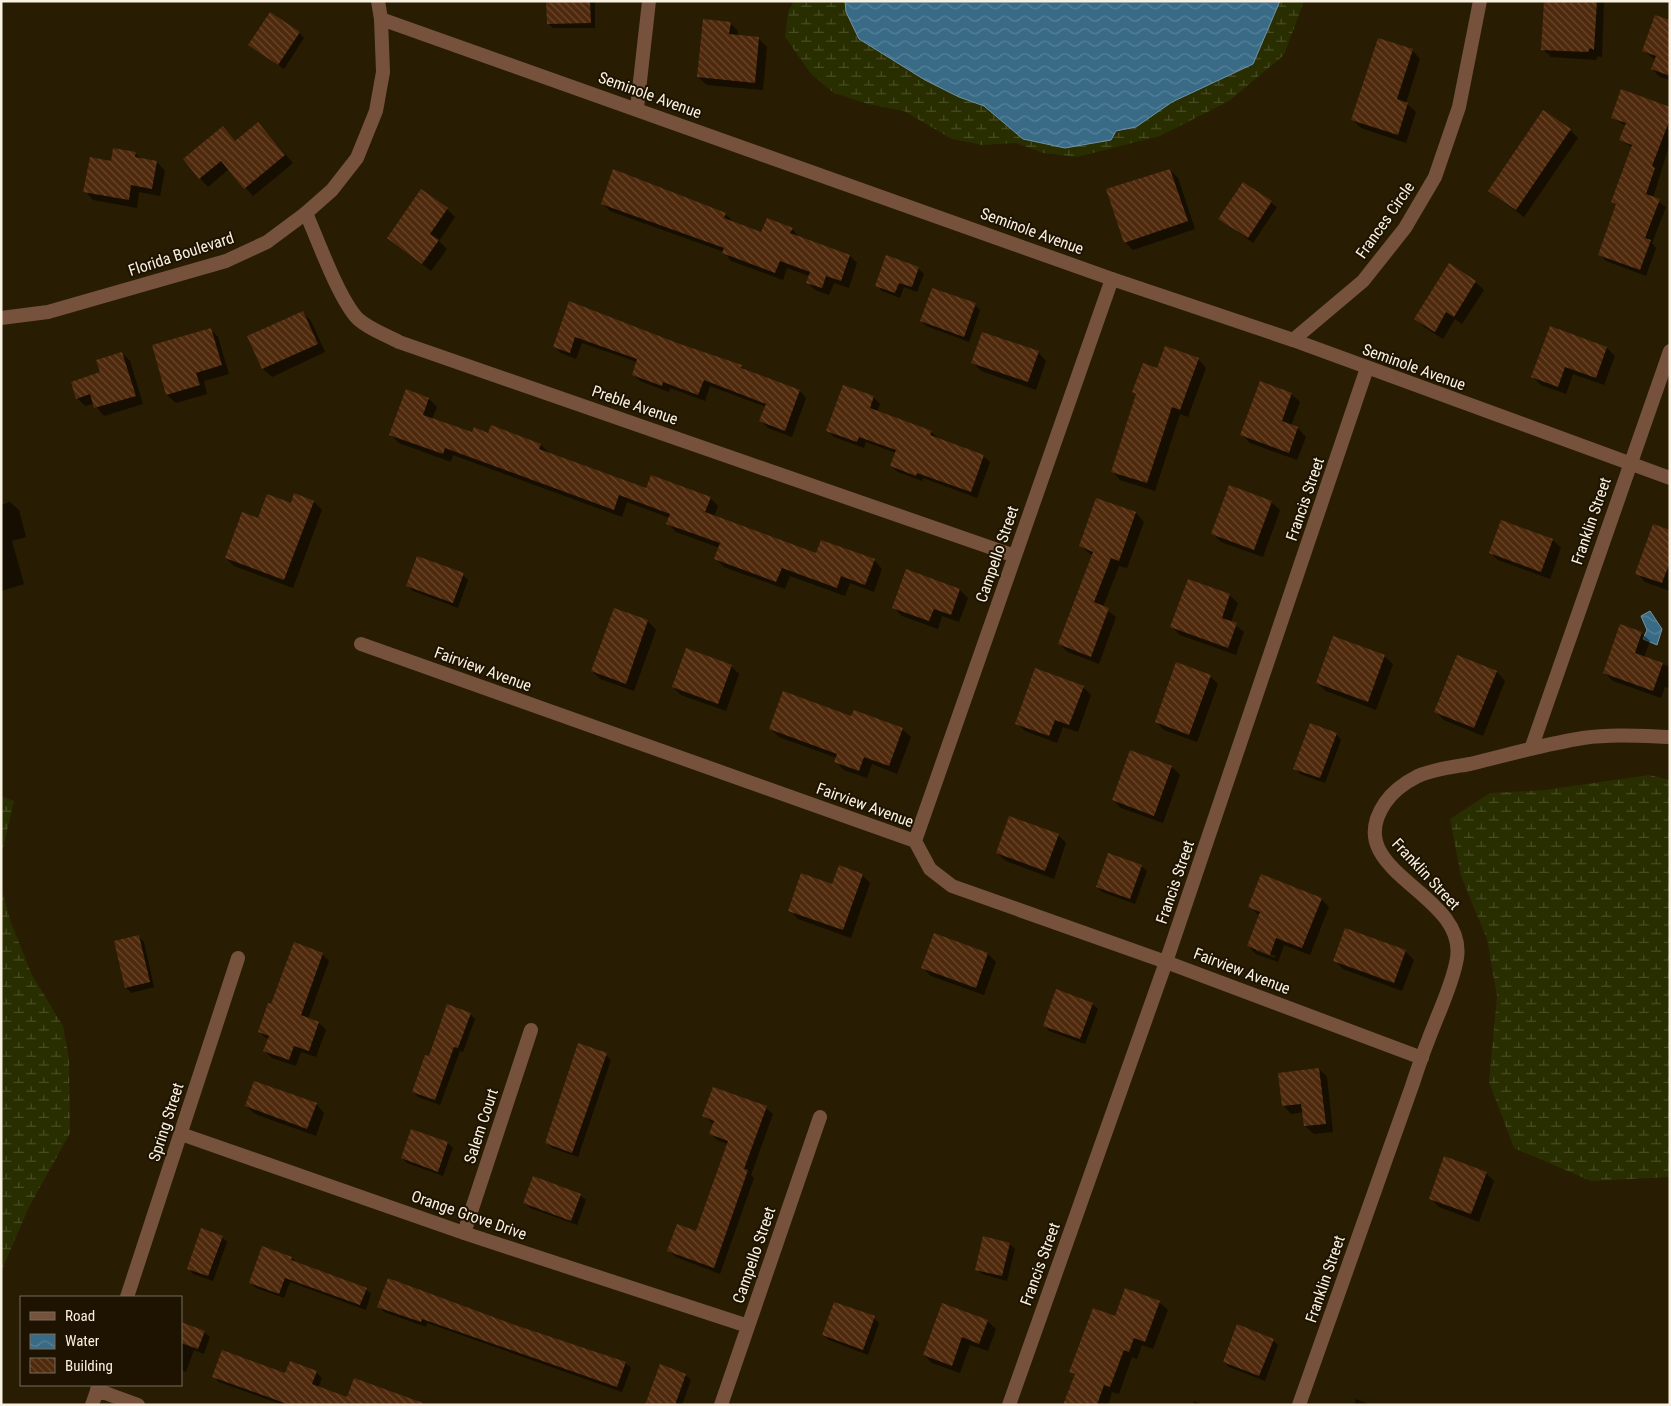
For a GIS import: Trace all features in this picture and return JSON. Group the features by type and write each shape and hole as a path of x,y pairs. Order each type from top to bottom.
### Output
{"street":[{"name":"Florida Boulevard","path":"1,318 48,312 226,261 267,242 306,213 332,190 357,158 376,111 383,72 382,19 378,1"},
{"path":"637,108 649,1"},
{"name":"Frances Circle","path":"1292,340 1363,281 1405,228 1435,177 1459,107 1480,1"},
{"name":"Seminole Avenue","path":"382,19 637,108 1112,279 1292,340 1670,478"},
{"name":"Preble Avenue","path":"306,213 345,299 358,319 399,342 1016,556"},
{"name":"Campello Street","path":"915,841 1112,279"},
{"name":"Franklin Street","path":"1299,1405 1452,978 1458,955 1453,930 1441,910 1393,869 1381,856 1375,842 1377,823 1384,804 1400,786 1421,775 1531,749 1670,351"},
{"name":"Francis Street","path":"1008,1405 1166,962 1367,368"},
{"name":"Fairview Avenue","path":"361,644 915,841 930,869 952,886 1166,962 1422,1058"},
{"path":"1531,749 1600,737 1625,735 1670,737"},
{"name":"Spring Street","path":"127,1296 238,958"},
{"name":"Salem Court","path":"464,1233 531,1030"},
{"name":"Campello Street","path":"721,1405 820,1117"},
{"name":"Orange Grove Drive","path":"180,1134 464,1233 748,1326"},
{"path":"92,1405 98,1388 138,1405"}],"green space":[{"path":"794,1 845,1 846,12 896,61 925,80 959,97 984,106 1023,139 1065,148 1136,127 1172,102 1253,64 1280,1 1304,1 1284,55 1229,101 1160,136 1077,157 1043,153 1015,143 982,145 952,139 904,111 868,104 834,93 811,74 785,37 788,12"},
{"path":"1649,775 1670,780 1670,1177 1591,1181 1514,1148 1489,1082 1497,996 1487,939 1461,876 1450,819 1490,793 1545,790"},
{"path":"1,796 14,801 1,857"},
{"path":"1,887 11,923 32,975 63,1026 69,1059 70,1133 28,1209 1,1272"}],"water":[{"path":"845,1 1280,1 1253,64 1172,102 1136,127 1116,131 1111,140 1065,148 1023,139 984,106 959,97 925,80 859,39 846,12"},
{"path":"1650,611 1662,629 1657,645 1643,639 1647,630 1641,616"}],"building":[{"path":"546,1 590,1 591,23 547,24"},
{"path":"1544,1 1597,1 1594,50 1590,48 1588,52 1541,50"},
{"path":"270,12 300,32 278,65 248,45"},
{"path":"1655,15 1670,20 1670,76 1651,69 1656,56 1642,51"},
{"path":"703,19 731,22 729,34 759,37 755,83 697,77"},
{"path":"1378,38 1413,49 1397,99 1408,103 1398,135 1351,120"},
{"path":"1621,89 1670,107 1670,119 1652,166 1655,168 1646,194 1660,199 1645,238 1651,240 1640,270 1598,255 1616,204 1611,202 1632,145 1619,140 1626,123 1611,118"},
{"path":"1543,110 1571,129 1516,210 1488,191"},
{"path":"258,122 285,155 244,189 221,161 199,179 183,159 223,126 235,141"},
{"path":"113,148 136,152 135,157 157,161 152,189 131,185 129,200 83,192 90,157 111,161"},
{"path":"613,169 726,213 724,218 761,232 767,218 793,228 790,233 850,255 841,281 826,276 822,288 806,283 810,272 780,261 775,273 722,253 724,248 601,204"},
{"path":"1170,169 1188,221 1124,243 1106,189"},
{"path":"1243,182 1272,201 1248,238 1218,219"},
{"path":"421,189 448,208 430,234 439,240 422,264 387,238"},
{"path":"886,255 919,267 912,287 899,283 895,293 875,286"},
{"path":"1449,263 1476,281 1454,317 1446,312 1435,332 1414,319"},
{"path":"932,288 976,303 964,337 920,321"},
{"path":"569,301 677,343 742,365 741,368 800,390 785,431 759,421 766,404 704,380 698,395 663,382 662,386 632,375 637,359 575,337 570,353 553,347"},
{"path":"303,311 318,344 262,369 247,336"},
{"path":"1550,326 1607,347 1596,378 1565,367 1558,387 1531,377"},
{"path":"211,328 222,365 196,373 200,385 166,395 152,345"},
{"path":"982,332 1039,351 1028,382 971,363"},
{"path":"1165,346 1199,358 1180,410 1172,407 1147,483 1111,472 1136,394 1132,392 1143,363 1157,368"},
{"path":"122,352 136,396 94,408 90,394 76,399 71,382 100,372 96,360"},
{"path":"1260,381 1292,393 1282,421 1298,427 1289,453 1240,435"},
{"path":"843,385 874,396 870,408 932,431 930,435 984,455 971,492 917,473 916,476 890,466 896,450 859,437 857,442 826,431"},
{"path":"406,389 429,398 423,415 472,432 474,427 488,433 491,425 541,444 539,449 646,488 651,475 711,497 705,512 816,553 821,540 875,559 865,585 841,576 837,588 782,568 776,582 714,559 720,543 666,524 670,514 619,495 614,510 445,448 443,454 389,435"},
{"path":"1229,485 1272,501 1254,550 1211,534"},
{"path":"294,493 314,501 284,580 225,558 242,512 258,518 267,494 291,503"},
{"path":"1096,498 1136,512 1119,561 1111,558 1094,602 1109,608 1091,657 1058,644 1093,552 1079,546"},
{"path":"1501,520 1553,539 1541,572 1489,553"},
{"path":"1653,524 1670,530 1670,562 1662,583 1635,574"},
{"path":"417,556 464,573 453,603 406,586"},
{"path":"906,569 960,589 951,615 934,609 929,621 892,608"},
{"path":"1188,579 1230,594 1222,618 1237,623 1228,648 1170,627"},
{"path":"614,608 648,620 626,684 591,671"},
{"path":"1620,624 1642,632 1635,653 1663,663 1653,691 1603,673"},
{"path":"1333,636 1385,655 1368,702 1316,683"},
{"path":"686,648 732,665 718,704 672,687"},
{"path":"1457,655 1497,671 1474,728 1434,712"},
{"path":"1176,662 1211,675 1189,735 1155,722"},
{"path":"1035,668 1084,686 1069,725 1055,720 1049,736 1015,724"},
{"path":"783,691 851,716 854,710 903,728 889,766 864,757 859,771 834,762 837,754 769,729"},
{"path":"1310,723 1337,733 1320,778 1293,769"},
{"path":"1130,750 1172,766 1154,816 1112,800"},
{"path":"1009,816 1059,834 1045,871 996,853"},
{"path":"1108,853 1142,865 1130,899 1096,887"},
{"path":"839,865 863,874 843,930 788,911 801,873 832,884"},
{"path":"1261,874 1322,898 1302,948 1276,938 1270,955 1247,946 1260,912 1248,907"},
{"path":"1345,928 1406,950 1394,983 1333,961"},
{"path":"934,933 988,953 976,988 921,968"},
{"path":"139,935 150,982 125,988 114,941"},
{"path":"294,942 323,953 301,1015 319,1022 309,1051 294,1046 289,1060 263,1051 269,1036 258,1032 268,1003 271,1004"},
{"path":"1056,989 1093,1003 1080,1039 1043,1026"},
{"path":"447,1004 471,1013 458,1048 454,1047 435,1100 412,1092 425,1055 429,1056"},
{"path":"578,1043 607,1053 572,1153 545,1143"},
{"path":"1319,1068 1326,1124 1304,1126 1301,1104 1282,1106 1278,1073"},
{"path":"254,1081 317,1103 307,1129 245,1106"},
{"path":"713,1087 767,1106 744,1169 748,1170 714,1268 667,1251 677,1224 696,1231 728,1141 709,1134 714,1121 702,1116"},
{"path":"411,1129 448,1142 438,1172 401,1158"},
{"path":"1444,1156 1487,1172 1471,1214 1429,1199"},
{"path":"533,1176 581,1194 571,1221 523,1203"},
{"path":"201,1228 223,1236 208,1276 187,1269"},
{"path":"983,1236 1010,1243 1002,1276 975,1270"},
{"path":"262,1246 292,1257 291,1260 367,1288 360,1305 285,1278 279,1294 249,1283"},
{"path":"388,1278 515,1325 626,1362 617,1387 422,1319 421,1322 377,1307"},
{"path":"1125,1288 1160,1301 1145,1342 1134,1338 1129,1352 1124,1350 1110,1387 1104,1385 1097,1405 1063,1405 1075,1374 1069,1372 1093,1308 1115,1316"},
{"path":"834,1302 875,1316 863,1350 822,1335"},
{"path":"942,1303 988,1320 979,1344 962,1337 952,1366 923,1355"},
{"path":"182,1322 205,1331 198,1349 182,1343"},
{"path":"1237,1324 1274,1339 1259,1376 1223,1362"},
{"path":"222,1350 285,1373 290,1361 317,1371 312,1384 347,1397 354,1378 423,1403 422,1405 290,1405 212,1377"},
{"path":"660,1364 686,1374 675,1405 645,1405"}]}
